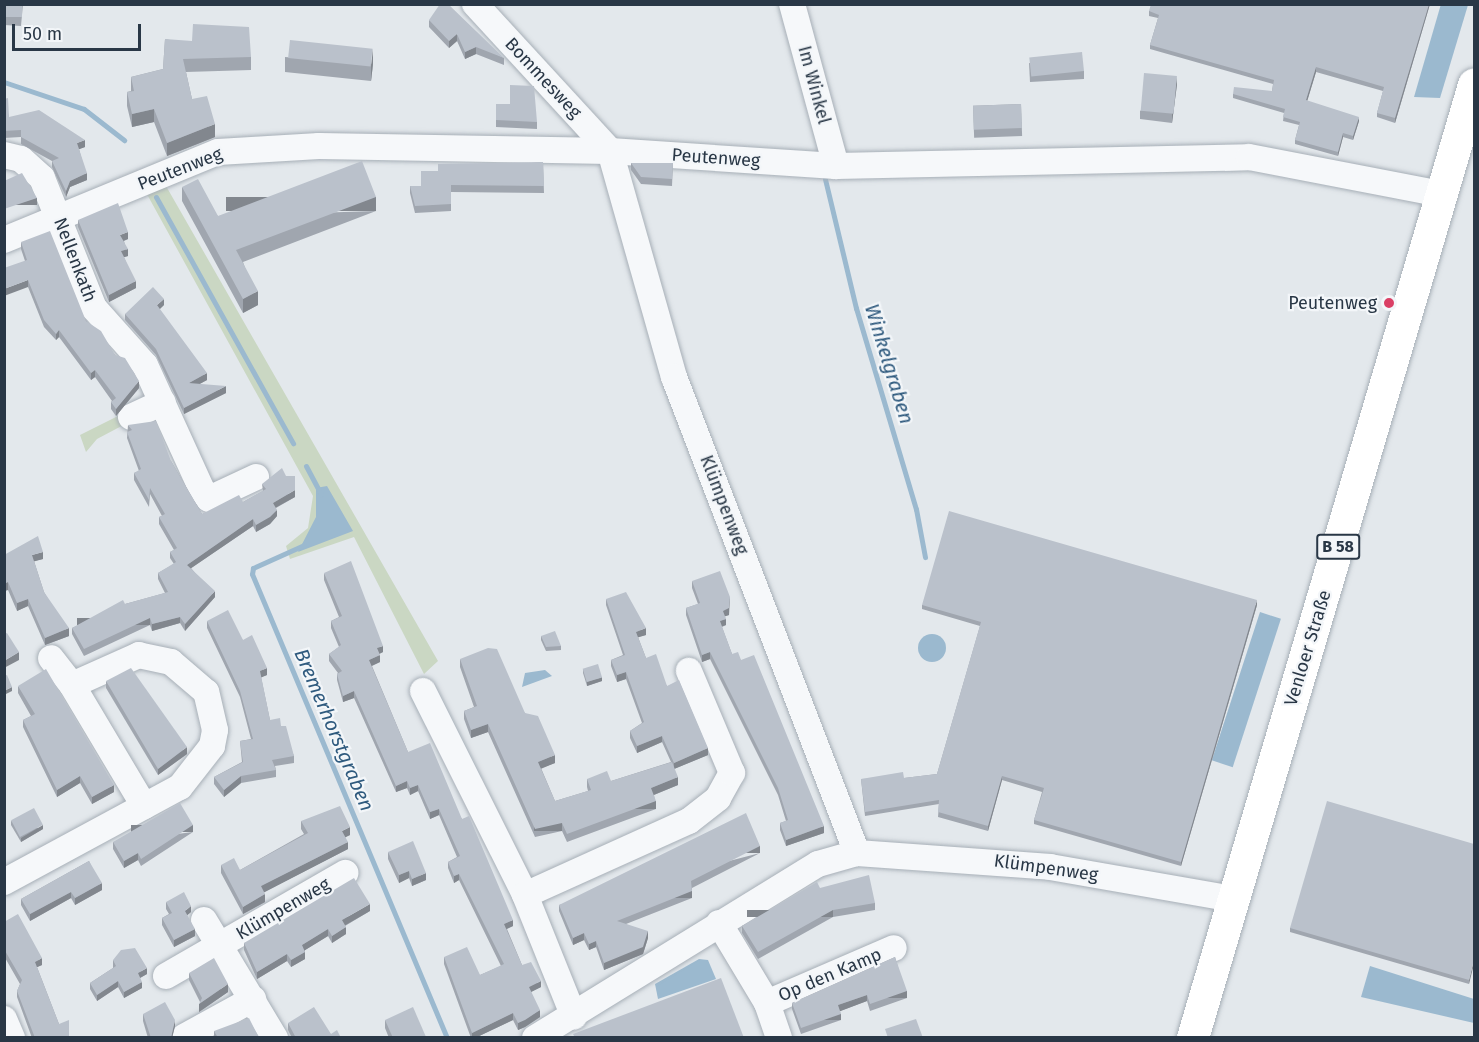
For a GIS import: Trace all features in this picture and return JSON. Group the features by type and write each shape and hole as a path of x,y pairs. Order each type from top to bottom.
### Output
{"main road":[{"name":"Venloer Straße","path":"1193,1038 1474,85"}],"street":[{"name":"Bommesweg","path":"475,4 610,151"},
{"name":"Im Winkel","path":"792,4 836,166"},
{"name":"Peutenweg","path":"4,240 226,150 610,151 836,166 1250,157 1441,194"},
{"name":"Klümpenweg","path":"610,151 674,377 857,853"},
{"name":"Nellenkath","path":"4,155 30,164 60,218 94,308 145,365 163,402 178,447 209,499 256,477"},
{"path":"131,417 163,402"},
{"path":"4,882 180,787 204,762 215,730 206,692 171,662 139,655 72,685"},
{"path":"51,658 72,685 144,806"},
{"path":"525,895 689,821 718,798 732,773 689,671"},
{"path":"423,691 525,895 574,1017"},
{"name":"Klümpenweg","path":"535,1038 574,1017 719,923 818,864 857,853 1050,867 1233,899"},
{"name":"Klümpenweg","path":"166,976 345,873"},
{"name":"Klümpenweg","path":"204,920 275,1038"},
{"name":"Op den Kamp","path":"719,923 766,1003 779,1038"},
{"name":"Op den Kamp","path":"766,1003 894,948"},
{"path":"184,1037 253,999"},
{"path":"4,1019 12,1038"}],"green space":[{"path":"162,179 438,661 424,674 354,537 290,559 286,546 308,528 313,496 143,187"},
{"path":"126,412 131,421 97,439 86,452 80,435"}],"water":[{"path":"1441,4 1468,5 1440,98 1414,97"},
{"path":"327,486 353,531 298,552 316,517 316,488"},
{"path":"1260,612 1281,619 1233,767 1212,760"},
{"path":"932,634 942,638 946,648 942,658 932,662 922,658 918,648 922,638"},
{"path":"545,670 552,676 522,687 525,673"},
{"path":"699,959 708,960 716,979 658,999 655,984"},
{"path":"1370,966 1474,999 1474,1023 1361,997"}],"building":[{"path":"4,4 22,4 22,17 4,17"},
{"path":"440,4 448,4 504,58 476,47 465,52 457,34 449,41 429,20"},
{"path":"1151,4 1429,4 1395,118 1377,113 1384,87 1316,67 1306,100 1359,117 1353,136 1343,133 1338,152 1295,140 1300,122 1283,117 1285,109 1233,94 1234,87 1272,91 1274,80 1150,45 1159,15 1149,11"},
{"path":"193,24 249,27 251,57 183,59 192,99 207,96 215,124 167,143 154,109 132,114 127,92 134,91 131,77 163,69 165,39 192,41"},
{"path":"290,40 373,49 371,67 288,58"},
{"path":"1082,52 1084,71 1031,76 1029,58"},
{"path":"1144,73 1177,76 1174,114 1141,111"},
{"path":"510,85 534,86 537,122 496,120 496,104 510,104"},
{"path":"8,98 9,117 39,110 85,140 77,143 87,173 70,181 66,191 52,161 59,158 21,137 21,130 4,131 4,99"},
{"path":"1021,104 1022,128 974,130 973,106"},
{"path":"362,161 376,197 236,250 258,291 243,299 182,187 198,179 218,216"},
{"path":"543,162 544,186 451,185 451,204 415,206 410,186 421,186 421,171 438,171 438,164"},
{"path":"631,163 673,163 672,179 641,177"},
{"path":"22,173 37,198 4,209 4,181"},
{"path":"118,203 128,232 120,235 128,249 121,251 136,281 109,295 78,220"},
{"path":"50,231 86,321 101,331 115,355 125,358 139,381 116,409 111,402 116,398 95,370 91,373 59,330 56,334 44,320 28,280 4,289 4,268 27,260 21,242"},
{"path":"153,287 164,299 157,305 207,373 189,383 226,386 184,408 156,349 125,314"},
{"path":"156,421 171,461 202,514 239,495 243,502 266,489 262,484 282,468 286,476 295,476 295,490 273,503 277,510 270,517 256,525 253,519 187,565 215,591 185,624 180,617 152,624 150,618 84,649 72,628 123,600 125,604 168,592 158,573 176,562 170,552 177,548 159,517 165,514 150,488 149,500 134,473 141,469 127,432 132,430 128,425"},
{"path":"949,511 1257,600 1181,862 1034,820 1044,788 1002,776 988,826 938,812 939,800 865,812 861,779 903,772 904,778 937,774 981,622 922,605"},
{"path":"38,536 43,552 32,555 44,592 69,628 45,638 28,599 17,603 8,582 4,584 4,555"},
{"path":"351,561 383,646 377,648 380,655 369,660 408,752 430,743 462,819 469,816 513,920 504,924 522,965 531,962 541,981 529,987 540,1010 518,1023 513,1013 472,1033 444,957 467,947 480,975 504,964 459,874 454,876 448,862 460,856 439,809 430,812 418,785 410,788 407,781 396,786 354,691 343,696 337,674 342,671 329,654 341,645 331,621 342,616 324,573"},
{"path":"720,571 730,597 729,608 723,611 726,619 720,621 732,654 738,652 741,660 754,655 824,826 786,840 780,823 788,820 778,788 710,652 702,655 686,608 700,603 692,581"},
{"path":"626,592 646,628 636,632 646,658 656,654 667,686 679,680 708,748 674,763 662,736 637,746 630,731 644,722 626,672 617,675 611,660 625,655 606,599"},
{"path":"228,610 243,640 252,635 267,668 260,671 270,720 280,718 281,726 286,726 294,756 272,760 276,770 241,776 224,790 214,777 243,762 240,741 253,739 240,691 207,621"},
{"path":"555,631 561,646 546,647 541,636"},
{"path":"7,633 19,652 4,661 4,634"},
{"path":"488,648 497,649 525,713 538,716 555,755 538,762 555,801 591,790 587,779 607,771 611,781 672,762 678,777 651,788 656,801 567,834 562,823 535,829 488,724 471,730 464,711 477,706 460,659"},
{"path":"598,664 602,677 587,682 583,669"},
{"path":"131,668 187,747 158,769 106,681"},
{"path":"46,669 114,785 92,797 80,776 57,790 23,720 35,714 18,686"},
{"path":"7,675 12,687 4,691 4,676"},
{"path":"1327,801 1474,844 1474,960 1469,980 1290,928"},
{"path":"180,803 193,825 141,859 138,853 124,861 113,842"},
{"path":"340,806 350,827 342,831 348,842 261,886 265,894 243,907 221,865 234,858 240,870 308,833 301,821"},
{"path":"34,808 43,825 20,837 11,820"},
{"path":"746,813 760,846 691,881 692,891 617,921 648,931 643,947 604,963 596,941 589,944 584,933 573,938 559,905"},
{"path":"413,841 426,873 412,879 409,871 399,875 388,852"},
{"path":"89,861 102,883 75,898 71,892 30,914 21,899"},
{"path":"869,875 875,903 833,910 758,952 742,926 817,882 820,888"},
{"path":"354,878 370,904 342,920 346,927 332,936 328,929 302,945 305,952 291,960 287,954 257,972 244,943"},
{"path":"184,892 191,906 185,911 195,929 174,940 162,918 172,913 166,902"},
{"path":"18,914 42,958 35,962 59,1024 69,1020 69,1038 35,1038 17,991 22,980 4,949 4,922"},
{"path":"135,948 147,968 138,973 142,982 124,992 118,981 97,995 90,983 116,966 113,960 121,950"},
{"path":"895,957 907,991 870,1004 867,995 838,1005 841,1014 801,1028 792,1003"},
{"path":"214,958 228,984 199,1004 202,998 189,973"},
{"path":"721,978 744,1038 575,1038 573,1034"},
{"path":"165,1002 175,1020 171,1038 151,1038 143,1014"},
{"path":"314,1007 331,1034 337,1030 341,1038 296,1038 288,1023"},
{"path":"413,1007 426,1037 393,1038 385,1020"},
{"path":"249,1018 259,1038 218,1038 214,1031"},
{"path":"916,1019 923,1038 888,1038 885,1029"}],"waterway":[{"name":"Bremerhorstgraben","path":"4,82 84,109 124,140"},
{"name":"Winkelgraben","path":"825,179 856,308 916,509 925,557"},
{"name":"Bremerhorstgraben","path":"156,197 293,443"},
{"name":"Bremerhorstgraben","path":"306,466 321,494"},
{"name":"Bremerhorstgraben","path":"304,545 253,568 252,574 447,1038"}],"place":[{"name":"Peutenweg","path":"1389,303"}]}
